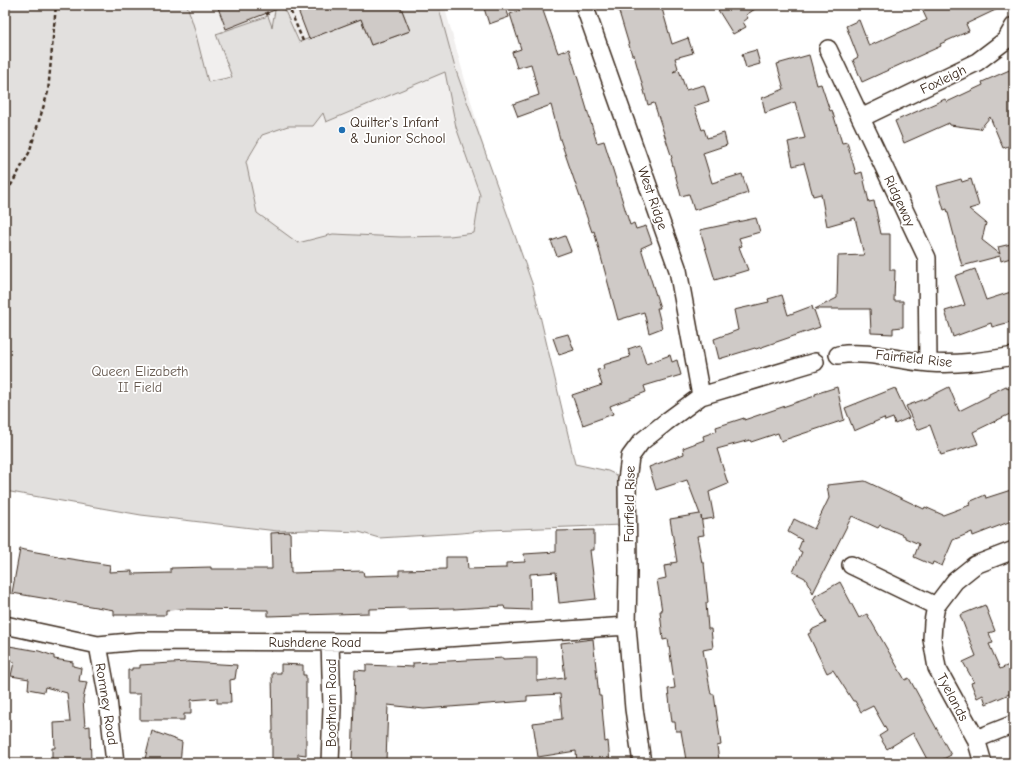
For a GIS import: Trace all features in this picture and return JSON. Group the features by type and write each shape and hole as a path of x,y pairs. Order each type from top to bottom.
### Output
{"street":[{"name":"West Ridge","path":"584,5 678,270 701,396"},
{"name":"Foxleigh","path":"860,118 978,62 1006,40 1014,26"},
{"name":"Ridgeway","path":"828,49 927,258 928,363"},
{"name":"Fairfield Rise","path":"838,355 866,353 928,363 968,363 1014,356"},
{"name":"Fairfield Rise","path":"642,763 634,709 627,626 628,480 630,457 641,442 701,396 815,362"},
{"name":"Tyelands","path":"983,763 976,739 937,668 932,640 933,622 936,606 955,581 975,565 1014,550"},
{"path":"851,565 936,606"},
{"name":"Rushdene Road","path":"5,625 98,645 140,642 384,642 627,626"},
{"name":"Bootham Road","path":"330,642 332,707 330,763"},
{"name":"Romney Road","path":"98,645 108,699 115,763"},
{"path":"976,739 1014,724"}],"path":[{"path":"5,190 10,187 28,153 48,92 56,5"},
{"path":"264,5 268,16"},
{"path":"288,5 303,41"}],"shaded area":[{"name":"Quilter's Infant & Junior School","path":"182,5 444,5 514,255 232,283"}],"green space":[{"name":"Queen Elizabeth II Field","path":"5,5 187,5 208,82 232,77 216,34 268,16 272,27 276,5 285,11 299,42 361,19 371,45 410,31 400,5 438,5 455,68 533,286 575,464 608,471 627,480 623,525 488,530 379,538 359,532 310,530 277,531 141,515 5,491","holes":["445,72 456,127 480,195 474,233 450,236 401,237 333,234 298,243 257,213 246,162 262,135 288,126 313,126 323,113 326,122"]}],"building":[{"path":"217,5 285,5 285,6 226,29"},
{"path":"296,5 400,5 410,31 371,45 361,19 309,39"},
{"path":"483,5 505,5 509,17 489,24"},
{"path":"536,5 541,5 558,53 569,49 597,143 604,141 630,225 634,223 636,229 646,226 652,243 641,248 660,308 657,308 662,328 649,333 644,312 618,320 594,231 592,232 560,139 551,105 518,117 513,104 539,95 531,64 517,68 512,52 521,49 510,14"},
{"path":"617,5 661,5 672,44 688,38 693,53 675,58 678,68 673,72 679,70 686,90 704,85 709,101 694,106 702,130 704,129 707,138 724,133 727,145 703,153 712,183 742,174 748,193 694,210 689,194 681,196 671,159 672,158 654,103 648,105 634,55 632,55"},
{"path":"715,5 761,5 746,15 748,18 743,22 746,27 733,34"},
{"path":"920,5 1006,5 966,24 969,31 940,44 941,46 862,82 853,60 858,57 846,26 859,20 869,46 927,20"},
{"path":"756,50 760,64 746,68 742,54"},
{"path":"809,55 817,85 821,84 830,111 832,110 842,143 847,142 856,174 862,172 869,202 874,201 881,234 890,234 890,270 895,270 894,301 903,301 903,327 893,328 893,334 871,333 870,309 815,309 837,298 838,256 864,255 855,218 827,226 821,194 813,196 804,163 793,166 788,142 805,138 795,102 765,113 762,98 784,89 777,64"},
{"path":"1014,68 1014,144 1003,148 990,117 980,129 950,125 949,123 904,143 895,121 945,99 947,102 983,85 982,82"},
{"path":"961,179 962,182 971,179 979,206 969,209 986,223 982,240 1000,254 998,247 1011,244 1014,257 1001,261 1000,256 962,266 947,209 944,210 937,186"},
{"path":"756,218 760,232 739,238 742,246 739,247 748,270 715,280 700,230"},
{"path":"565,236 571,251 557,256 551,241"},
{"path":"975,269 986,300 1014,291 1014,321 992,327 991,323 953,337 945,311 965,305 955,276"},
{"path":"782,295 788,315 812,306 820,327 756,349 755,348 719,359 714,339 738,330 734,310 769,302 768,299"},
{"path":"568,334 574,350 559,355 553,338"},
{"path":"640,345 646,364 670,355 672,362 677,360 681,375 644,386 646,392 610,406 613,414 583,425 572,395 602,385 597,370 604,369 603,365 630,357 628,349"},
{"path":"1006,386 1008,389 1014,386 1014,412 973,432 978,444 941,455 930,425 917,430 906,406 925,399 949,387 959,411"},
{"path":"837,387 844,420 781,441 778,433 751,442 750,440 717,449 728,484 709,492 714,518 702,520 701,516 704,535 697,536 702,563 704,563 708,602 706,603 708,629 711,629 713,648 703,650 711,694 714,694 721,745 717,746 719,760 690,763 689,760 686,760 681,731 676,731 675,722 672,722 668,689 675,688 668,639 663,640 660,611 662,611 657,580 666,578 664,566 677,562 670,519 700,514 687,480 656,490 649,467 684,454 683,448 704,440 703,436 717,431 716,427 744,418 744,420"},
{"path":"895,388 909,418 895,424 893,418 885,421 884,418 854,431 845,408"},
{"path":"865,481 924,509 925,507 943,515 970,505 969,502 985,495 986,498 1014,489 1014,520 973,536 972,532 953,540 942,566 933,562 932,565 914,557 919,544 905,538 905,536 880,525 878,528 852,516 813,593 805,578 793,572 802,552 798,550 802,540 788,532 794,519 814,529 829,498 827,485"},
{"path":"594,530 594,550 590,550 596,599 559,603 556,572 530,574 531,610 505,609 504,606 454,609 406,608 369,609 369,613 268,616 268,610 183,609 166,610 166,615 114,615 114,610 12,593 20,549 58,557 110,565 109,572 132,571 132,574 171,573 171,568 211,567 211,569 272,569 271,533 290,532 291,573 363,571 364,576 399,575 399,570 446,569 446,557 467,557 468,569 506,568 506,563 525,562 524,554 556,552 556,531"},
{"path":"840,582 859,618 867,614 905,680 909,678 951,755 936,763 929,763 913,733 887,749 879,736 887,731 873,706 861,712 833,670 827,673 808,634 812,632 811,630 826,623 813,599 815,596"},
{"path":"985,605 995,631 989,633 993,643 989,644 1000,669 1009,665 1014,679 1014,692 986,704 983,695 977,698 971,683 974,682 963,662 976,656 960,615"},
{"path":"593,639 599,696 601,696 605,742 608,741 610,763 577,763 576,751 538,757 533,723 562,719 560,694 527,696 527,701 424,709 388,705 386,761 378,761 378,763 352,763 355,670 366,671 366,665 413,667 413,663 503,658 537,658 537,681 565,678 561,643"},
{"path":"9,646 39,651 54,656 54,659 73,662 73,666 81,668 79,681 87,682 83,699 85,727 90,726 91,763 52,763 52,748 55,748 54,723 70,722 67,693 45,687 44,692 28,689 29,679 11,676 14,662 6,660"},
{"path":"187,662 237,665 235,679 230,680 231,703 217,703 217,698 191,700 191,714 184,714 184,720 140,720 140,694 128,694 128,670 132,670 132,668 140,668 140,665"},
{"path":"281,664 303,665 303,675 306,675 306,755 298,754 298,763 272,763 272,673 281,673"},
{"path":"152,731 182,742 180,763 144,763"}],"place":[{"name":"Quilter's Infant & Junior School","path":"342,130"}]}
